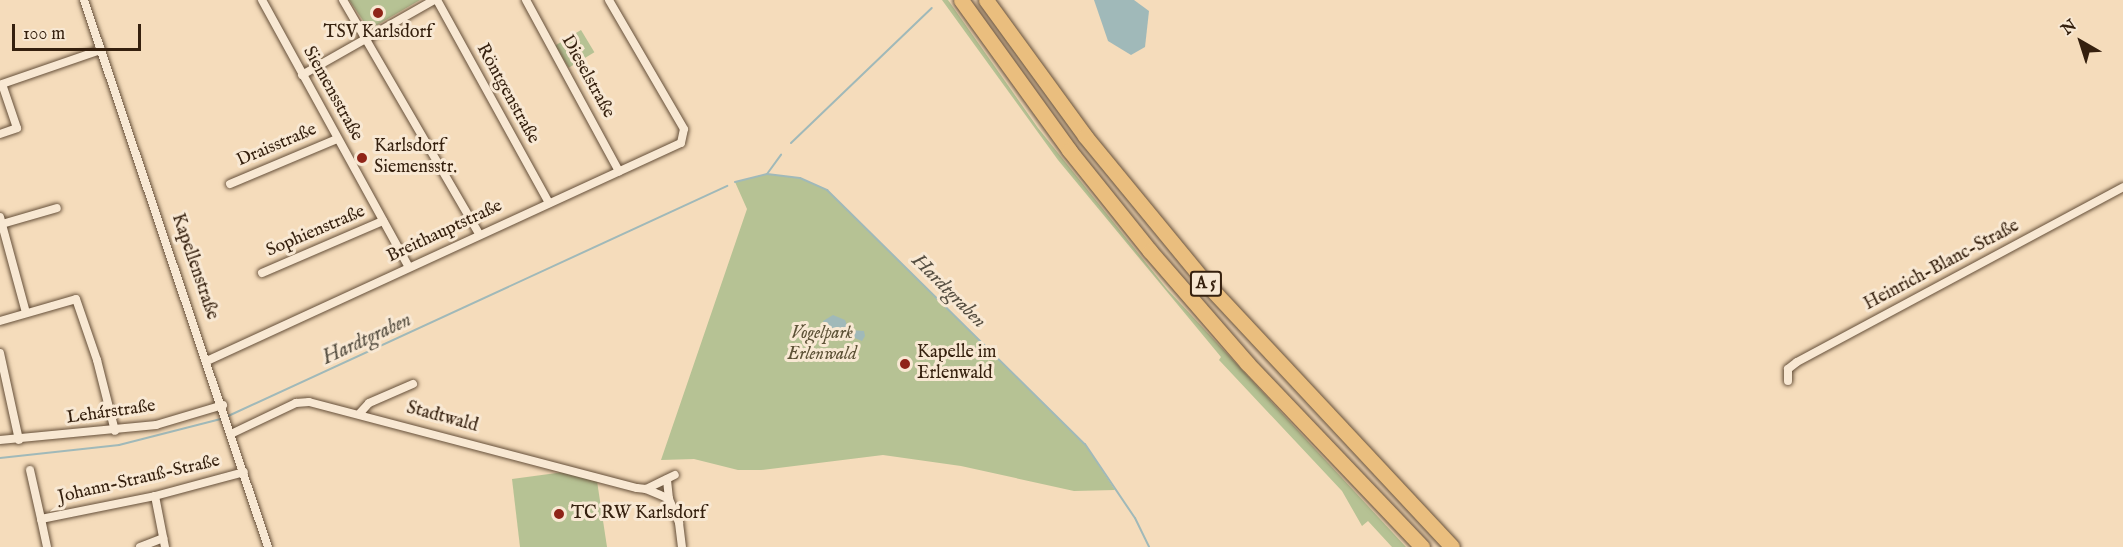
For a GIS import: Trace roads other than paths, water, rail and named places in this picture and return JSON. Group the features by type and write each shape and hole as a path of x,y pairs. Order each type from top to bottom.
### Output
{"highway":[{"name":"A 5","path":"961,0 1062,140 1156,258 1247,363 1422,547"},
{"name":"A 5","path":"986,0 1078,127 1204,282 1452,547"}],"street":[{"name":"Kapellenstraße","path":"84,0 209,360 268,547"},
{"name":"Siemensstraße","path":"262,0 409,267"},
{"path":"343,0 479,234"},
{"path":"302,75 436,0"},
{"name":"Röntgenstraße","path":"436,0 549,203"},
{"name":"Dieselstraße","path":"526,0 619,171"},
{"name":"Breithauptstraße","path":"209,360 681,143 684,129 609,0"},
{"path":"0,134 17,128 1,81 100,50"},
{"name":"Draisstraße","path":"230,184 337,139"},
{"name":"Heinrich-Blanc-Straße","path":"1788,381 1788,369 1797,362 2123,187"},
{"path":"26,313 1,223 57,208"},
{"name":"Sophienstraße","path":"262,273 383,221"},
{"path":"0,321 76,299 97,360 115,431"},
{"path":"0,353 19,440"},
{"path":"360,413 369,404 413,384"},
{"name":"Stadtwald","path":"233,432 296,403 316,403 646,489 669,499"},
{"name":"Lehárstraße","path":"0,440 115,431 165,423 224,407"},
{"name":"Johann-Strauß-Straße","path":"30,470 47,547"},
{"name":"Johann-Strauß-Straße","path":"41,519 155,496 244,471"},
{"path":"646,489 671,477 669,499 679,523 682,547"},
{"path":"140,547 164,543 155,496"}],"water":[{"path":"1094,0 1134,0 1149,11 1145,47 1131,55 1108,41"},
{"path":"833,315 845,320 849,330 864,331 865,336 862,341 841,332 828,333 823,321"}],"waterway":[{"path":"791,143 932,8"},
{"path":"767,174 781,155"},
{"name":"Hardtgraben","path":"735,182 767,174 800,178 827,190 1085,444 1135,518 1149,547"},
{"name":"Hardtgraben","path":"226,417 727,186"},
{"name":"Hardtgraben","path":"0,458 119,445 221,419"}],"place":[{"name":"TSV Karlsdorf","path":"378,13"},
{"name":"Karlsdorf Siemensstr.","path":"362,158"},
{"name":"Kapelle im Erlenwald","path":"905,364"},
{"name":"TC RW Karlsdorf","path":"559,514"}],"park label":[{"name":"Vogelpark Erlenwald","path":"822,345"}]}
